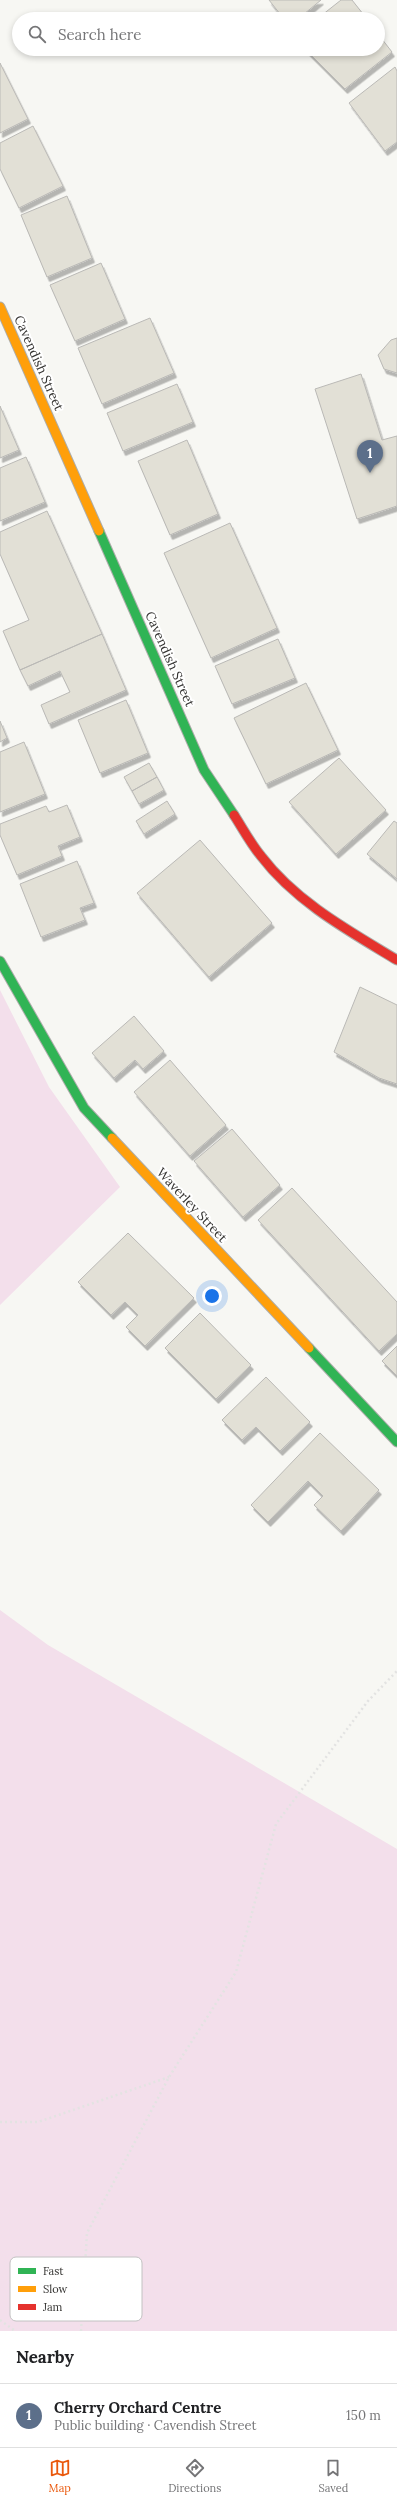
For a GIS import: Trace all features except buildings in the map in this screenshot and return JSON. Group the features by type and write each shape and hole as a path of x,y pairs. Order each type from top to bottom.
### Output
{"street":[{"name":"Cavendish Street","path":"0,307 204,770 261,857 296,892 335,922 397,960"},
{"name":"Waverley Street","path":"0,961 84,1108 397,1442"}],"path":[{"path":"86,2257 87,2233 169,2077 236,1972 276,1824 368,1701 397,1671"},
{"path":"0,2122 38,2122 169,2077"},
{"path":"0,2320 14,2331"},
{"path":"81,2331 82,2321"}],"shaded area":[{"path":"0,990 49,1087 120,1187 0,1305"},
{"path":"0,1610 48,1645 397,1849 397,2331 0,2331"}],"traffic: fast":[{"path":"99,531 204,770 234,815"},
{"path":"0,961 84,1108 112,1138"},
{"path":"309,1348 397,1442"}],"traffic: slow":[{"path":"0,307 99,531"},
{"path":"112,1138 309,1348"}],"traffic: jam":[{"path":"234,815 257,851 290,888 324,914 397,960"}],"place":[{"name":"Cherry Orchard Centre","path":"370,473"}]}
